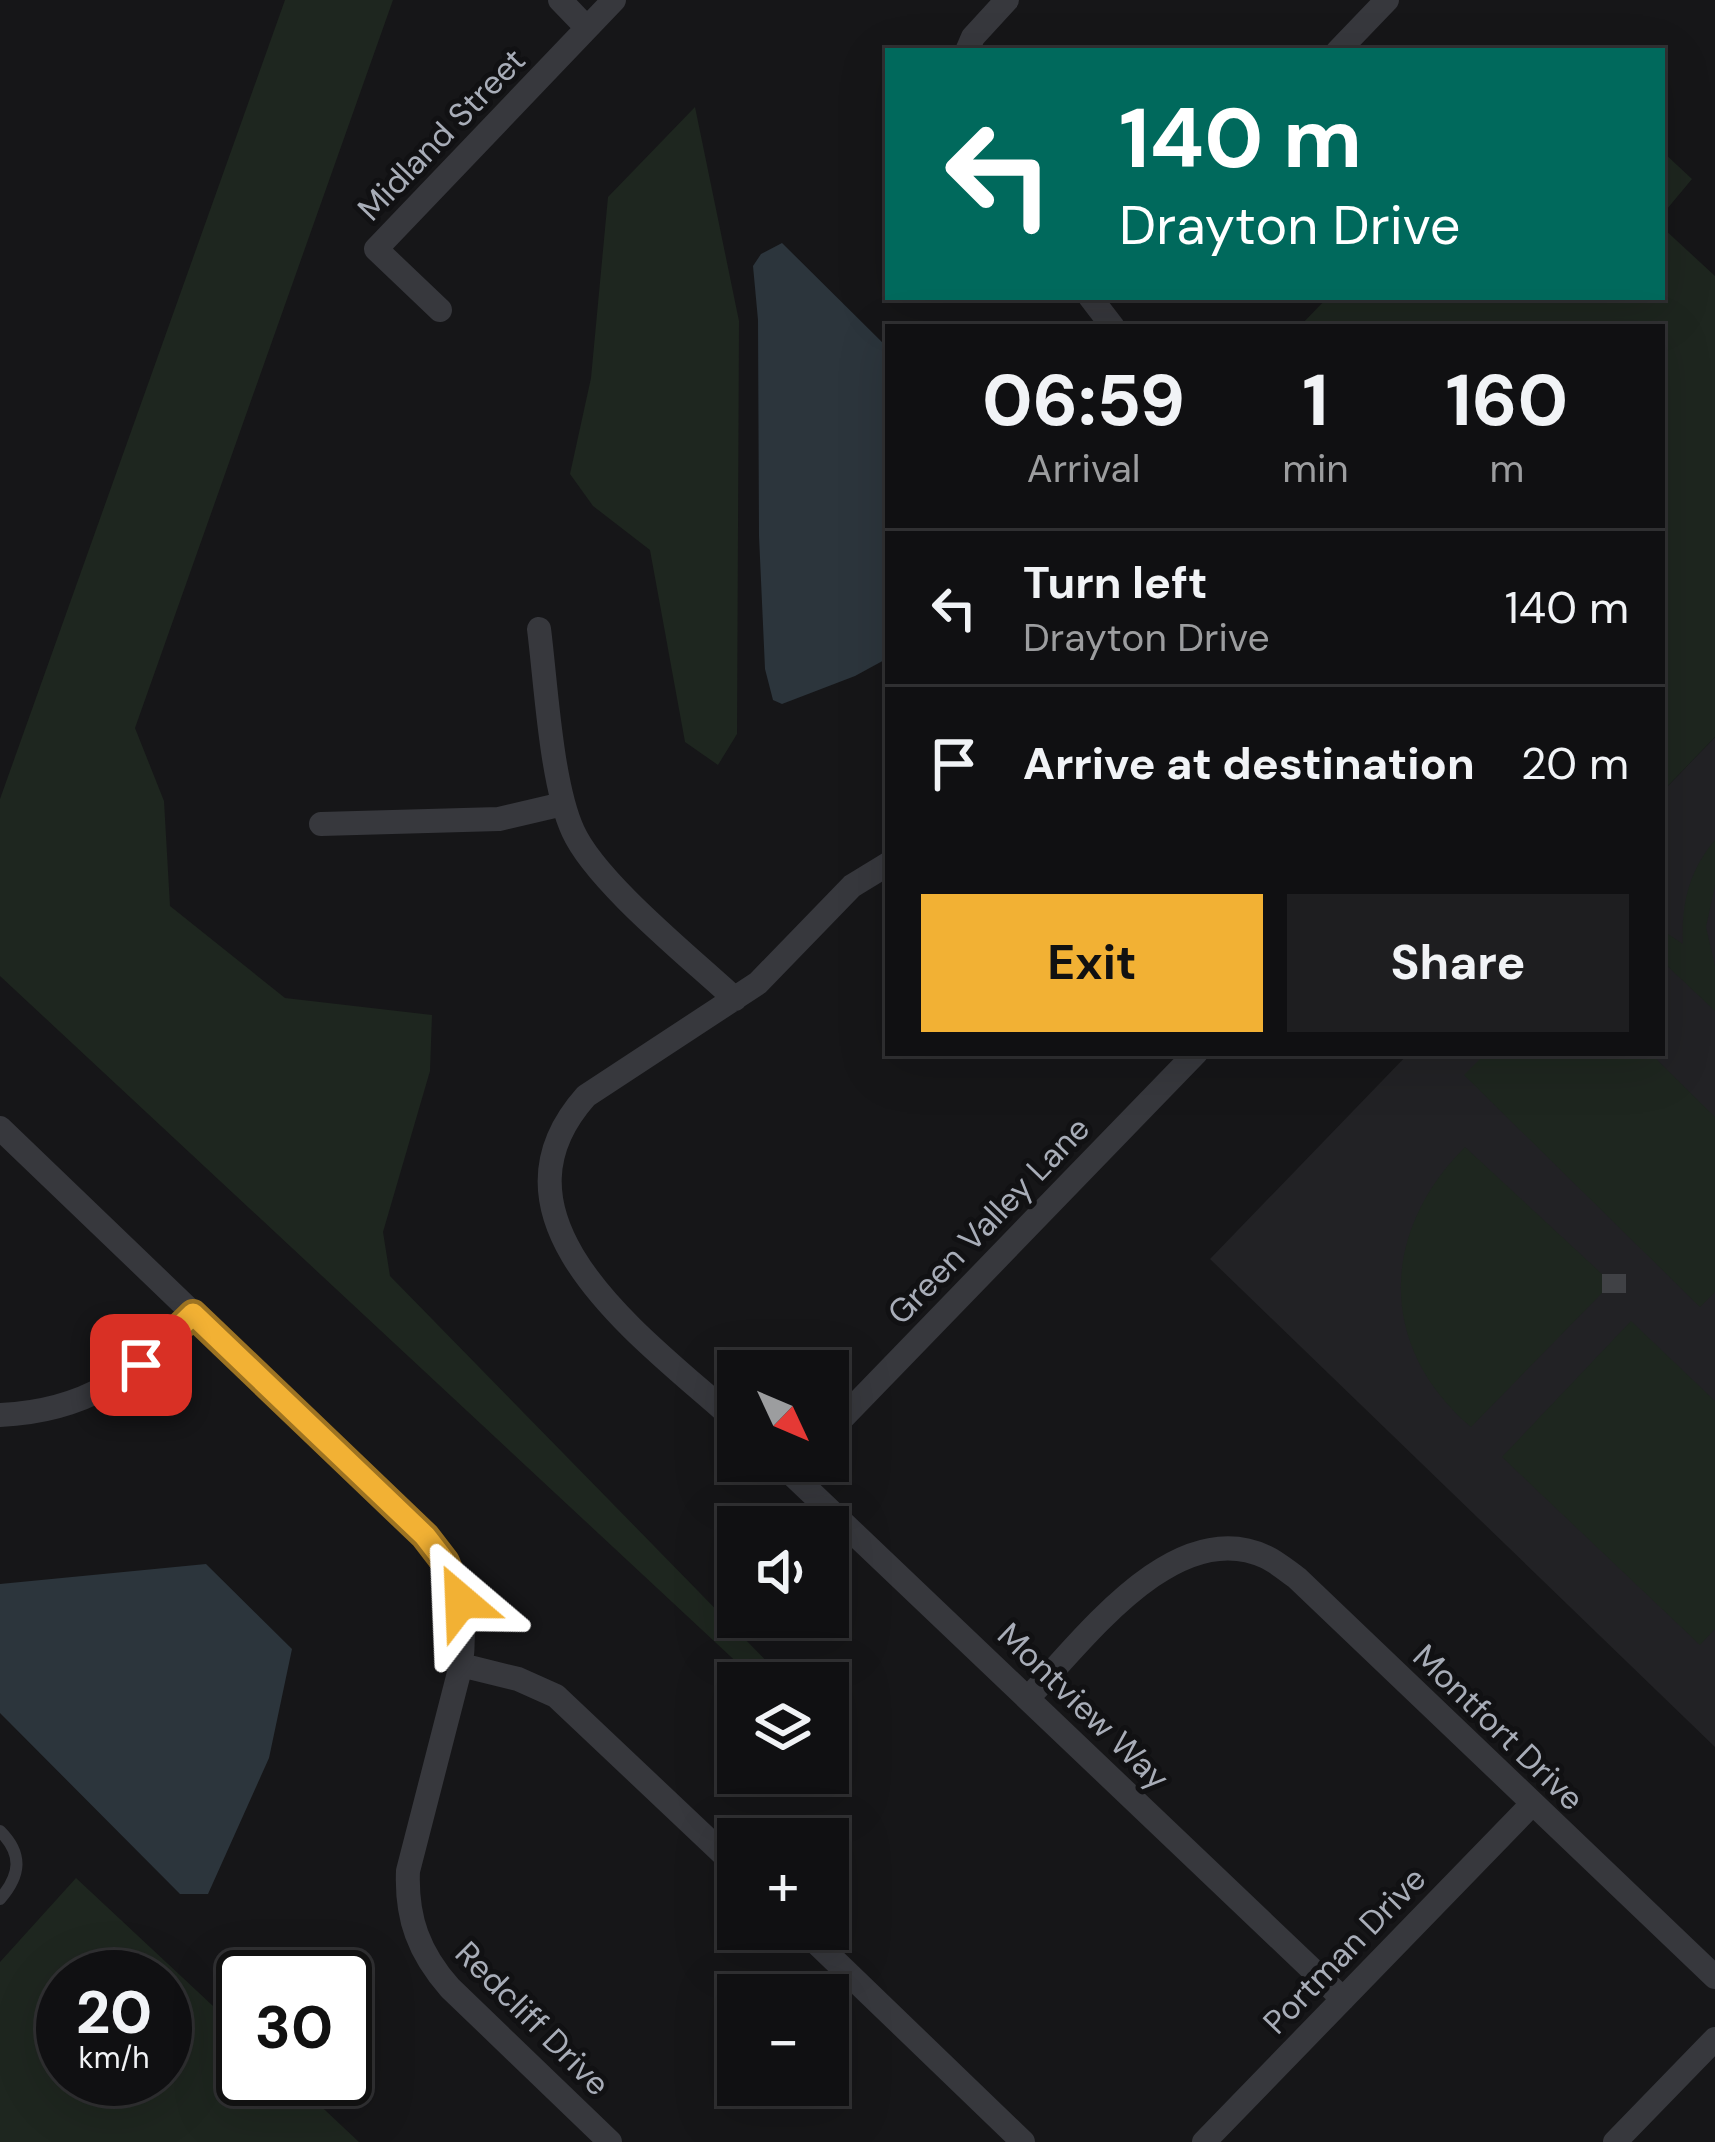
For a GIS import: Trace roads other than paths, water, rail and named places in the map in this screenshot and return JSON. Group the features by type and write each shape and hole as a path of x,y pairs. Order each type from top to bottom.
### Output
{"street":[{"path":"560,0 586,28"},
{"name":"Midland Street","path":"440,310 376,249 614,0"},
{"path":"968,48 1007,0"},
{"path":"1341,48 1387,0"},
{"path":"538,629 563,804 586,855 735,999"},
{"path":"321,824 499,818 563,804"},
{"path":"717,1404 612,1306 566,1249 550,1203 554,1145 566,1118 586,1096 758,983 852,886 885,866"},
{"name":"Green Valley Lane","path":"849,1411 1193,1056"},
{"name":"Redcliff Drive","path":"0,1128 438,1550 461,1601 461,1665 408,1871 407,1902 414,1932 450,1988 610,2142"},
{"path":"0,1414 46,1410 105,1389 141,1365 193,1314"},
{"name":"Montview Way","path":"807,1482 1343,1999"},
{"name":"Montfort Drive","path":"1028,1698 1122,1602 1167,1564 1188,1553 1226,1548 1266,1556 1297,1578 1715,1977"},
{"path":"461,1665 518,1679 556,1696 717,1848"},
{"name":"Portman Drive","path":"1204,2142 1532,1804"},
{"path":"824,1950 1023,2142"},
{"path":"1615,2142 1715,2039"}],"lane":[{"path":"0,1831 12,1843 18,1862 11,1886 0,1899"}]}
